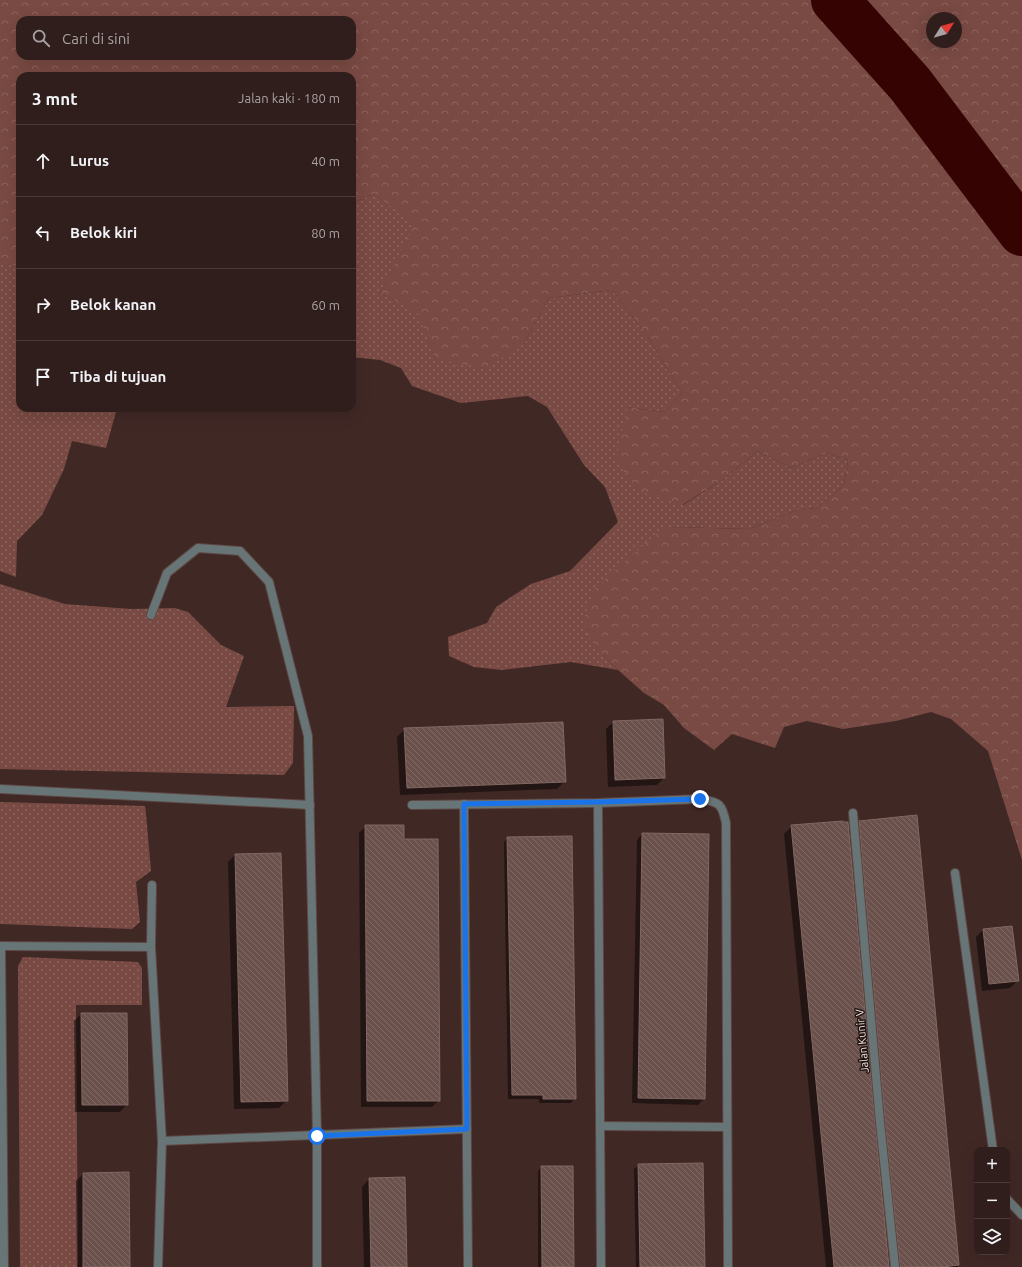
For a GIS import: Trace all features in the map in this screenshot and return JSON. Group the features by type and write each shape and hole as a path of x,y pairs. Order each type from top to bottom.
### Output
{"street":[{"path":"151,615 167,573 198,548 240,551 269,582 308,736 317,1136 317,1267"},
{"path":"0,788 310,805"},
{"path":"412,806 700,799 715,801 723,809 726,823 728,1267"},
{"path":"598,802 601,1267"},
{"path":"464,804 468,1267"},
{"name":"Jalan Kunir V","path":"853,813 880,1122 895,1267"},
{"path":"955,873 993,1147"},
{"path":"152,885 151,947 162,1141 158,1267"},
{"path":"4,1267 1,946 151,947"},
{"path":"600,1126 728,1127"},
{"path":"162,1141 467,1129"},
{"path":"1010,1202 1022,1215"}],"green space":[{"path":"0,0 1022,0 1022,860 988,751 951,719 931,712 896,721 843,729 807,721 784,727 775,748 732,734 714,750 684,728 664,705 644,693 601,653 586,633 585,614 596,587 655,535 670,527 749,529 794,511 816,508 844,485 848,460 827,453 791,468 758,451 722,480 682,505 639,491 616,461 627,407 664,412 682,393 648,337 612,290 549,298 524,344 486,368 435,359 418,313 380,293 415,224 374,194 356,201 356,72 16,72 16,265 0,265"},
{"path":"374,194 416,224 380,293 419,313 435,359 524,344 549,298 612,290 648,337 682,393 664,412 627,407 683,505 722,480 758,451 791,468 827,453 848,460 844,485 816,508 794,511 749,529 670,527 601,653 618,670 571,662 502,670 474,667 449,656 448,637 487,623 496,607 531,584 570,571 618,522 605,487 584,465 547,407 528,396 461,403 412,386 401,368 380,360 356,357 356,201"},
{"path":"0,265 16,265 16,412 116,412 106,448 72,441 64,469 42,515 17,541 16,577 0,571"},
{"path":"0,584 65,604 131,609 175,608 188,612 221,645 244,656 226,707 294,706 293,763 284,775 0,769"},
{"path":"0,802 145,806 151,871 136,882 140,922 132,929 0,924"},
{"path":"23,957 138,962 142,968 142,1005 76,1005 78,1267 20,1267 18,966"}],"building":[{"path":"663,719 665,778 615,780 613,721"},
{"path":"563,722 566,782 407,788 404,728"},
{"path":"917,815 959,1265 943,1267 900,1267 885,1121 859,821"},
{"path":"843,821 848,822 889,1267 834,1267 791,825"},
{"path":"365,825 404,825 404,839 438,839 440,1101 367,1101"},
{"path":"642,833 709,834 705,1099 638,1098"},
{"path":"572,836 576,1099 543,1099 543,1095 512,1095 507,837"},
{"path":"281,853 288,1101 241,1102 235,854"},
{"path":"1012,926 1019,981 989,984 983,929"},
{"path":"81,1013 127,1013 128,1105 82,1105"},
{"path":"703,1163 705,1267 640,1267 638,1164"},
{"path":"541,1166 573,1166 574,1267 542,1267"},
{"path":"129,1172 130,1267 83,1267 83,1173"},
{"path":"405,1177 407,1267 371,1267 369,1178"}],"waterway":[{"path":"835,0 910,84 1022,232"}],"route":[{"path":"317,1136 467,1129 464,804 700,799"}]}
